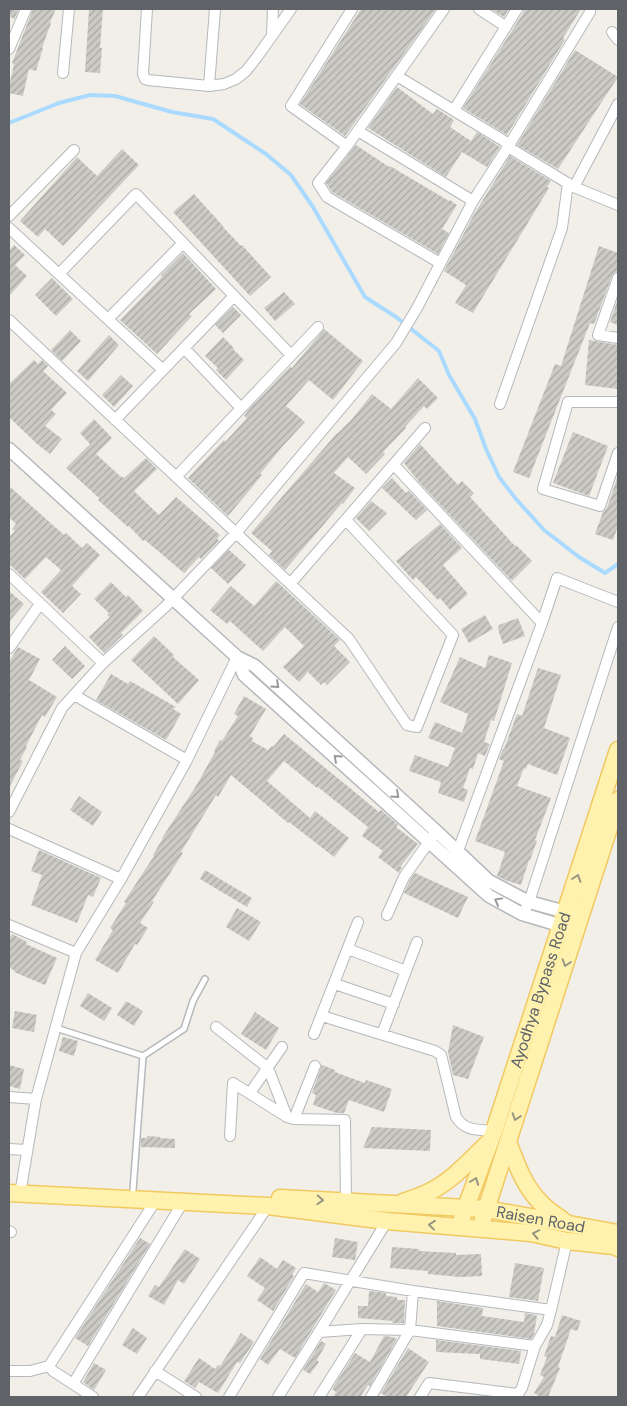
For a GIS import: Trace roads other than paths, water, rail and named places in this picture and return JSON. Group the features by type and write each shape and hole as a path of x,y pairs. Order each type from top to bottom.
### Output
{"main road":[{"name":"Ayodhya Bypass Road","path":"481,1228 508,1142 618,750"},
{"name":"Ayodhya Bypass Road","path":"459,1227 571,921 618,800"},
{"path":"399,1204 429,1192 448,1180 493,1136"},
{"path":"508,1142 530,1191 540,1203 567,1223"},
{"name":"Raisen Road","path":"15,1189 133,1190 486,1209 618,1232"},
{"name":"Raisen Road","path":"15,1189 183,1202 268,1206 387,1221 531,1233 568,1241 618,1248"}],"street":[{"path":"9,49 26,9"},
{"path":"63,73 69,9"},
{"path":"147,9 143,77 148,80 209,86 224,84 236,79 246,71 291,9"},
{"path":"209,86 215,9"},
{"path":"272,34 274,9"},
{"path":"347,146 291,106 352,9"},
{"path":"440,263 327,197 318,183 358,131 444,9"},
{"path":"479,9 505,26"},
{"path":"454,110 517,9"},
{"path":"9,812 62,708 103,663 173,599 236,533 396,343 417,308 473,202 509,146 590,12 590,9"},
{"path":"397,76 571,185 618,205"},
{"path":"500,404 562,228 571,185 618,104"},
{"path":"358,131 473,202"},
{"path":"9,216 74,150"},
{"path":"59,274 136,194 291,355"},
{"path":"9,228 163,370"},
{"path":"108,319 183,243"},
{"path":"618,278 598,335 618,338"},
{"path":"114,420 234,296"},
{"path":"9,320 349,639 408,725 417,727 453,635 346,520"},
{"path":"176,477 318,327"},
{"path":"184,348 241,408"},
{"path":"618,402 568,402 543,489 600,506 618,453"},
{"path":"290,584 426,428"},
{"path":"9,449 237,657 255,666 455,857 489,896 522,914 571,921"},
{"path":"394,465 542,623"},
{"path":"9,574 103,663"},
{"path":"455,857 557,578 618,602"},
{"path":"9,648 40,604"},
{"path":"522,914 529,902 618,627"},
{"path":"15,1189 27,1150 36,1099 76,953 121,879 187,760 237,657"},
{"path":"74,695 187,760"},
{"path":"9,829 121,879"},
{"path":"387,916 404,877 433,836"},
{"path":"455,857 489,881 571,921"},
{"path":"314,1034 358,922"},
{"path":"9,925 76,953"},
{"path":"382,1034 417,942"},
{"path":"348,949 406,972"},
{"path":"334,984 394,1004"},
{"path":"322,1016 435,1051 441,1056 456,1117 466,1128 493,1136"},
{"path":"216,1027 268,1068 291,1118"},
{"path":"250,1093 282,1047"},
{"path":"291,1118 315,1066"},
{"path":"230,1136 233,1083 291,1118 345,1120 346,1201"},
{"path":"9,1097 36,1099"},
{"path":"9,1149 27,1150"},
{"path":"9,1363 9,1372 30,1371 49,1366 156,1200"},
{"path":"73,1384 183,1202"},
{"path":"138,1397 268,1206"},
{"path":"278,1397 387,1221"},
{"path":"420,1397 429,1383 517,1396 522,1388 535,1346 547,1325 552,1310 568,1241"},
{"path":"229,1397 304,1273 413,1291 552,1310"},
{"path":"371,1397 410,1330 413,1291"},
{"path":"319,1332 362,1329 410,1330 535,1346"},
{"path":"318,1397 362,1329"},
{"path":"49,1366 53,1371 93,1397"},
{"path":"155,1371 196,1397"}],"lane":[{"path":"143,1056 184,1029 193,1000 205,980"},
{"path":"55,1028 143,1056"},
{"path":"133,1190 143,1056"}],"waterway":[{"path":"9,123 59,103 90,95 115,96 172,112 213,119 266,154 291,175 313,207 365,297 396,317 439,351 449,375 475,419 499,477 516,499 544,530 579,557 605,573 618,564"}]}
